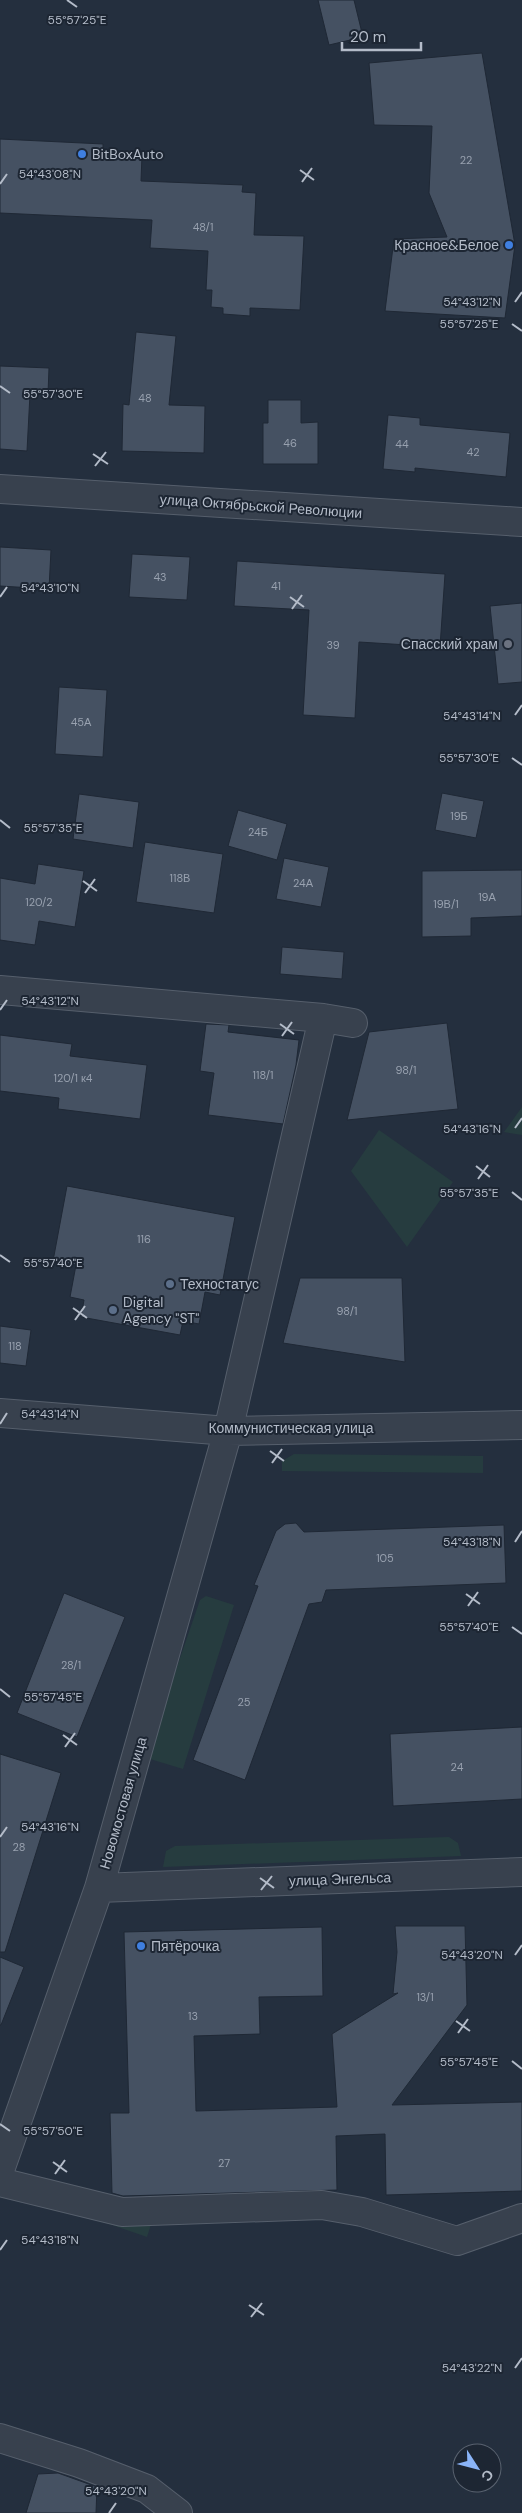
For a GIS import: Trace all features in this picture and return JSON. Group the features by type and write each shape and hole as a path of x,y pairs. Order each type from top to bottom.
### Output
{"street":[{"name":"улица Октябрьской Революции","path":"0,489 522,522"},
{"path":"0,990 324,1018 353,1023"},
{"name":"Новомостовая улица","path":"0,2170 98,1888 228,1431 324,1018"},
{"name":"Коммунистическая улица","path":"0,1413 228,1431 522,1425"},
{"name":"улица Энгельса","path":"98,1888 522,1872"},
{"path":"0,2182 122,2212 322,2204 362,2212 457,2241 522,2218"},
{"path":"0,2438 79,2463 147,2489 178,2513"}],"green space":[{"path":"522,1107 522,1135 504,1132"},
{"path":"379,1130 453,1182 407,1247 351,1171"},
{"path":"294,1454 483,1456 483,1473 282,1471 282,1461"},
{"path":"206,1596 234,1605 183,1769 150,1759 147,1754 200,1600"},
{"path":"449,1837 458,1843 461,1856 163,1867 166,1851 175,1846"},
{"path":"54,2205 153,2218 147,2237"}],"building":[{"path":"318,0 354,0 363,37 329,45"},
{"path":"482,53 515,245 505,318 385,311 394,239 447,237 429,193 432,126 374,125 369,63"},
{"path":"0,139 103,144 103,153 142,155 141,181 243,185 242,192 256,193 254,235 304,236 300,310 250,308 250,316 223,314 223,308 211,307 212,290 206,290 208,251 150,248 152,220 0,213"},
{"path":"136,332 176,336 169,405 205,406 204,453 122,451 123,404 129,405"},
{"path":"0,366 49,368 48,394 30,394 27,451 0,449"},
{"path":"268,400 301,400 301,423 318,422 318,464 263,464 263,423 268,423"},
{"path":"388,415 420,418 420,425 510,433 506,477 415,468 415,472 383,469"},
{"path":"0,547 51,550 49,589 0,586"},
{"path":"132,554 190,557 187,600 129,597"},
{"path":"237,561 445,574 440,647 359,642 355,718 303,715 309,610 234,606"},
{"name":"Спасский храм","path":"522,603 522,682 498,684 490,606"},
{"path":"59,687 107,690 103,757 55,754"},
{"path":"442,793 484,801 476,838 435,830"},
{"path":"79,794 139,802 133,848 73,839"},
{"path":"238,810 287,824 277,860 228,846"},
{"path":"145,842 223,854 214,913 136,902"},
{"path":"284,858 329,867 321,907 276,899"},
{"path":"38,864 84,871 75,927 39,921 35,945 0,940 0,878 35,884"},
{"path":"522,870 522,916 471,918 471,936 422,937 422,871"},
{"path":"282,947 344,952 342,979 280,974"},
{"path":"447,1023 458,1109 347,1120 369,1032"},
{"path":"206,1024 229,1025 228,1032 299,1040 296,1065 283,1124 208,1115 214,1073 200,1071"},
{"path":"0,1035 72,1044 70,1056 147,1065 140,1119 58,1109 59,1098 0,1091"},
{"path":"67,1186 235,1217 220,1295 205,1292 199,1324 183,1321 180,1335 81,1317 84,1300 70,1297 76,1265 53,1261"},
{"path":"300,1278 402,1278 405,1362 283,1343"},
{"path":"0,1326 31,1330 26,1366 0,1363"},
{"path":"296,1523 304,1532 504,1525 506,1583 326,1590 322,1602 309,1604 245,1780 193,1760 258,1586 254,1585 276,1531 285,1524"},
{"path":"64,1593 125,1617 77,1737 17,1713"},
{"path":"522,1727 522,1799 393,1806 390,1734"},
{"path":"0,1754 61,1773 5,1952 0,1952"},
{"path":"395,1926 465,1926 467,2005 392,2105 522,2102 522,2191 386,2195 385,2134 336,2136 337,2190 123,2196 112,2193 110,2113 129,2113 124,1932 322,1927 323,1996 259,1997 260,2034 194,2036 196,2111 337,2107 332,2034 398,1993 393,1994 397,1952"},
{"path":"0,1957 24,1967 1,2025 0,2025"},
{"path":"58,2473 97,2487 96,2513 26,2513 38,2474"}],"place":[{"name":"BitBoxAuto","path":"82,154"},
{"name":"Красное&Белое","path":"509,245"},
{"name":"Спасский храм","path":"508,644"},
{"name":"Техностатус","path":"170,1284"},
{"name":"Digital Agency \"ST\"","path":"113,1310"},
{"name":"Пятёрочка","path":"141,1946"}]}
